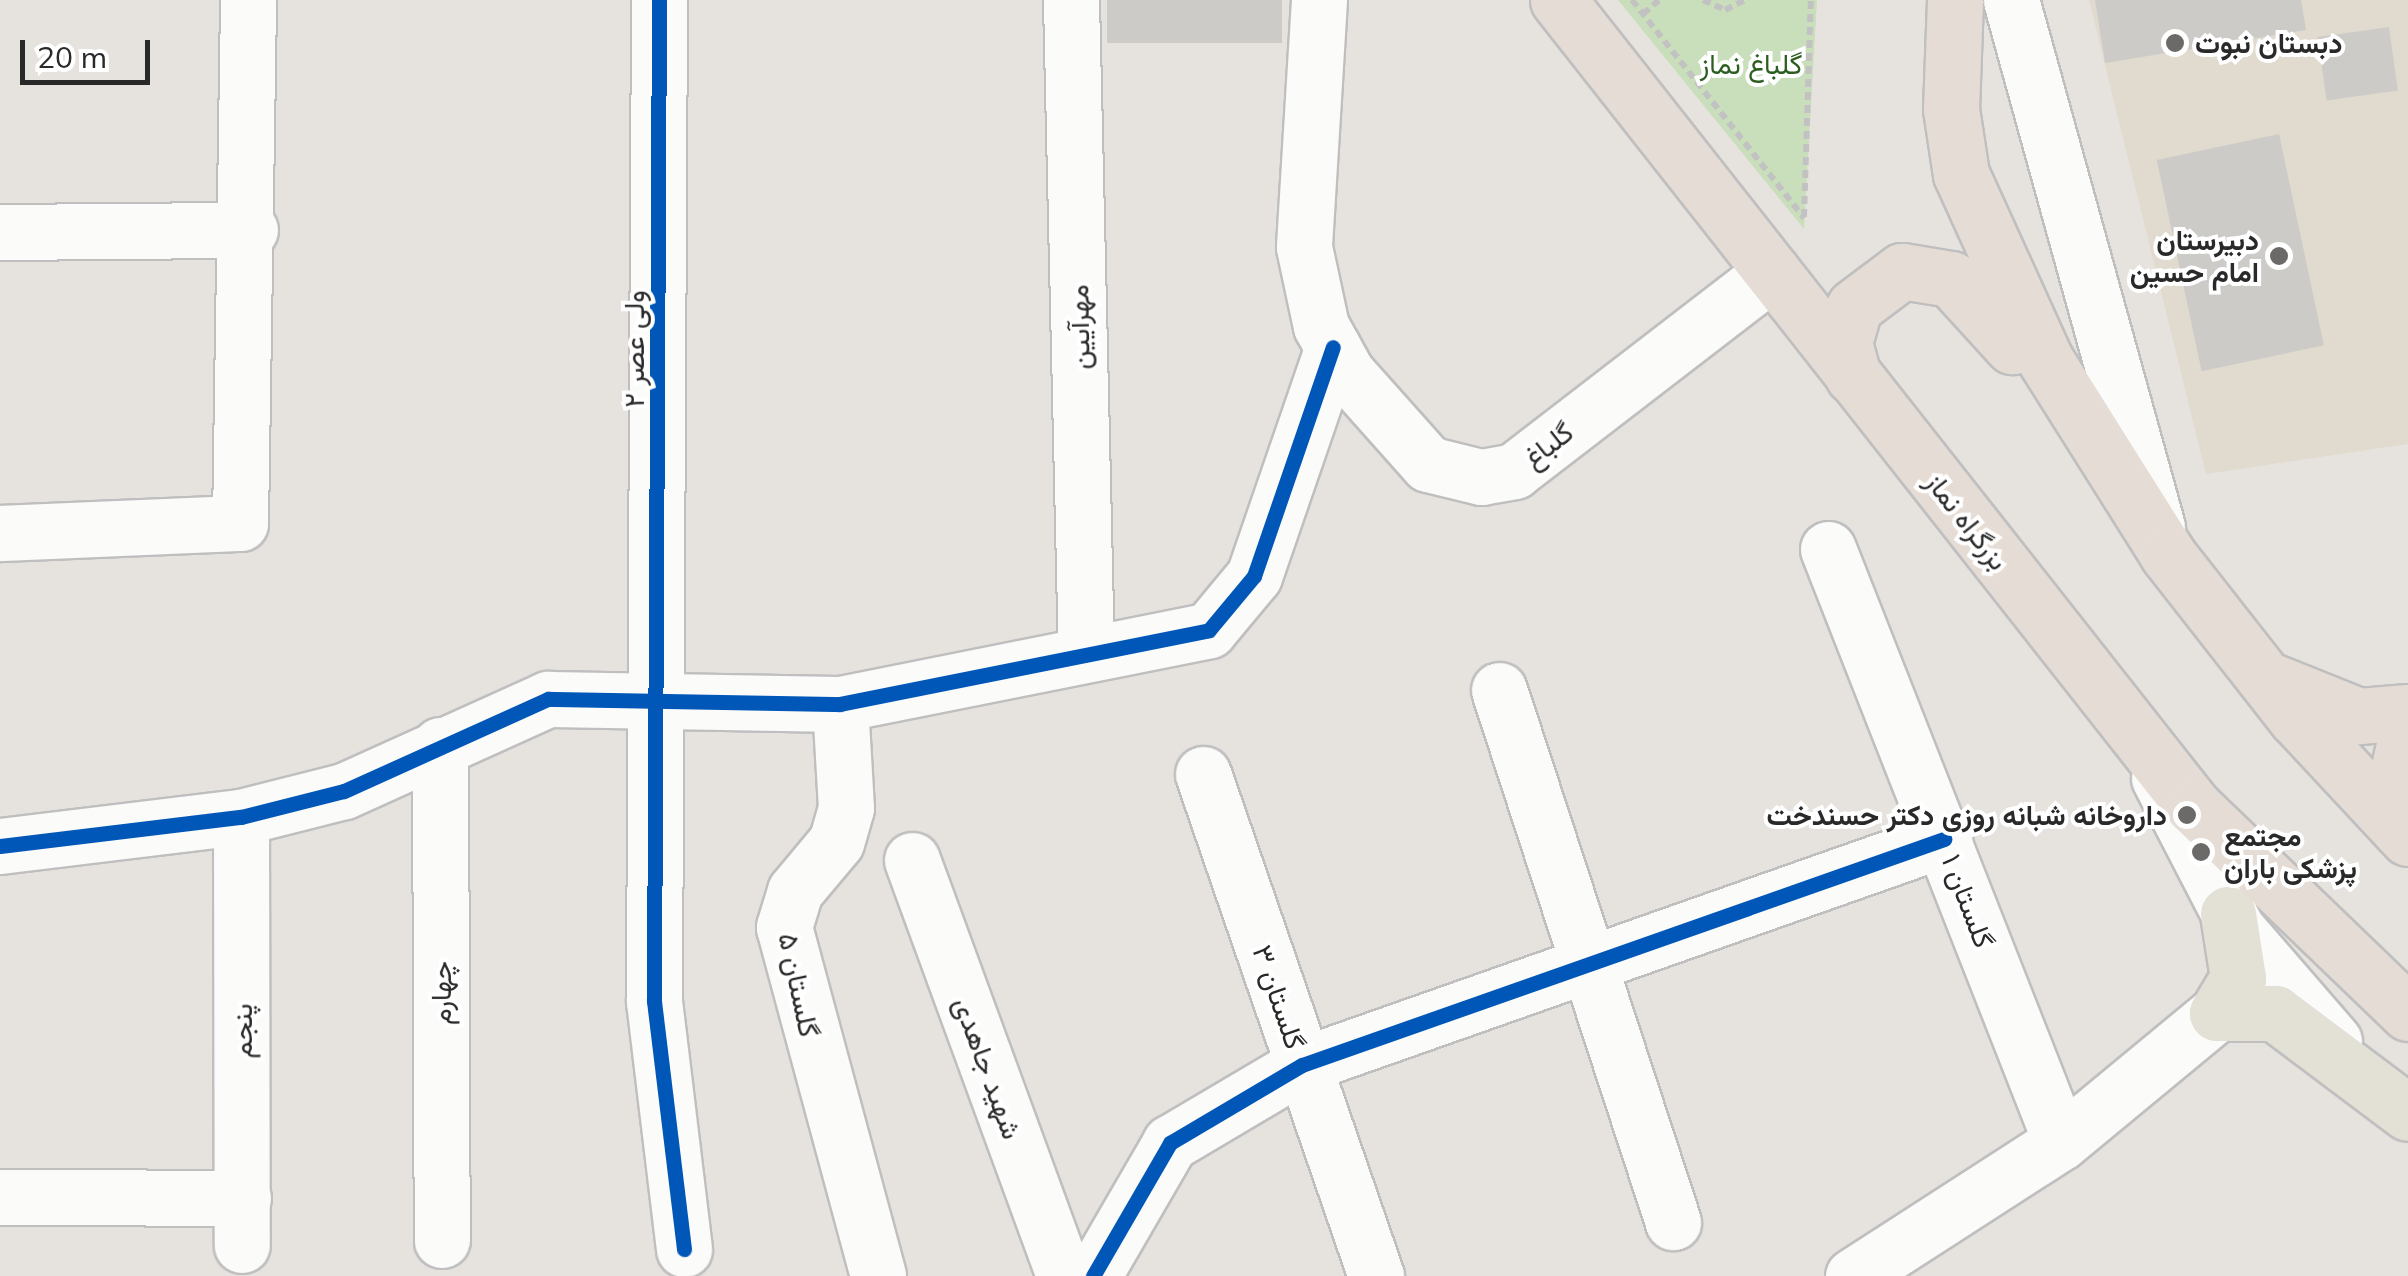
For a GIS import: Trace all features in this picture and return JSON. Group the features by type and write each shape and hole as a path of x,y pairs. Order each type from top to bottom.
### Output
{"highway":[{"name":"بزرگراه نماز","path":"1558,0 2140,740 2277,894 2408,1013"},
{"path":"1955,0 1952,132 1977,223 2064,393 2164,549"},
{"path":"1853,376 1845,330 1869,288 1915,270 1952,278 2255,666 2408,838"},
{"path":"2255,666 2339,711 2408,712"},
{"path":"2408,727 2396,781 2408,818"}],"main road":[{"path":"2217,1014 2238,978 2228,914"},
{"path":"2217,1014 2276,1012 2408,1112"}],"street":[{"path":"0,533 240,523 250,230 248,0"},
{"name":"ولی عصر ۲","path":"659,0 660,698 654,1001 684,1249"},
{"name":"مهرآیین","path":"1071,0 1086,654"},
{"path":"0,846 241,817 344,791 548,699 840,704 1209,630 1254,576 1332,347 1304,247 1319,0"},
{"path":"2010,0 2164,549"},
{"path":"0,232 250,230"},
{"name":"گلباغ","path":"1332,347 1428,464 1482,477 1514,471 1772,272"},
{"name":"گلستان ۱","path":"1828,549 2061,1142"},
{"path":"1498,690 1673,1222"},
{"name":"گلستان ۵","path":"840,704 846,808 836,842 795,892 784,927 878,1276"},
{"path":"2140,740 2228,914 2288,993 2408,1112"},
{"name":"چهارم","path":"440,745 442,1240"},
{"name":"گلستان ۳","path":"1203,774 1376,1276"},
{"name":"پنجم","path":"0,1197 242,1222 241,817"},
{"path":"1093,1276 1170,1143 1302,1064 1944,839"},
{"name":"شهید جاهدی","path":"912,860 1064,1276"},
{"path":"1853,1276 2061,1142 2217,1014"}],"path":[{"path":"1632,0 1804,218 1810,0"},
{"path":"1643,14 1659,0"},
{"path":"1703,0 1725,10 1744,0"}],"shaded area":[{"name":"دبیرستان امام حسین","path":"2089,0 2408,0 2408,444 2206,474"}],"green space":[{"name":"گلباغ نماز","path":"1618,0 1817,0 1804,229"}],"building":[{"path":"1107,0 1282,0 1282,43 1107,43"},
{"name":"دبستان نبوت","path":"2095,0 2301,0 2306,30 2105,63"},
{"path":"2389,27 2398,90 2327,100 2318,37"},
{"path":"2279,134 2324,345 2202,371 2157,160"}],"cycle path":[{"path":"659,0 654,1001 684,1249"},
{"path":"0,846 241,817 344,791 548,699 840,704 1209,630 1254,576 1333,347"},
{"path":"1093,1276 1170,1143 1302,1065 1944,839"}],"place":[{"name":"دبستان نبوت","path":"2175,43"},
{"name":"دبیرستان امام حسین","path":"2279,256"},
{"name":"داروخانه شبانه روزی دکتر حسندخت","path":"2187,815"},
{"name":"مجتمع پزشکی باران","path":"2201,852"}]}
